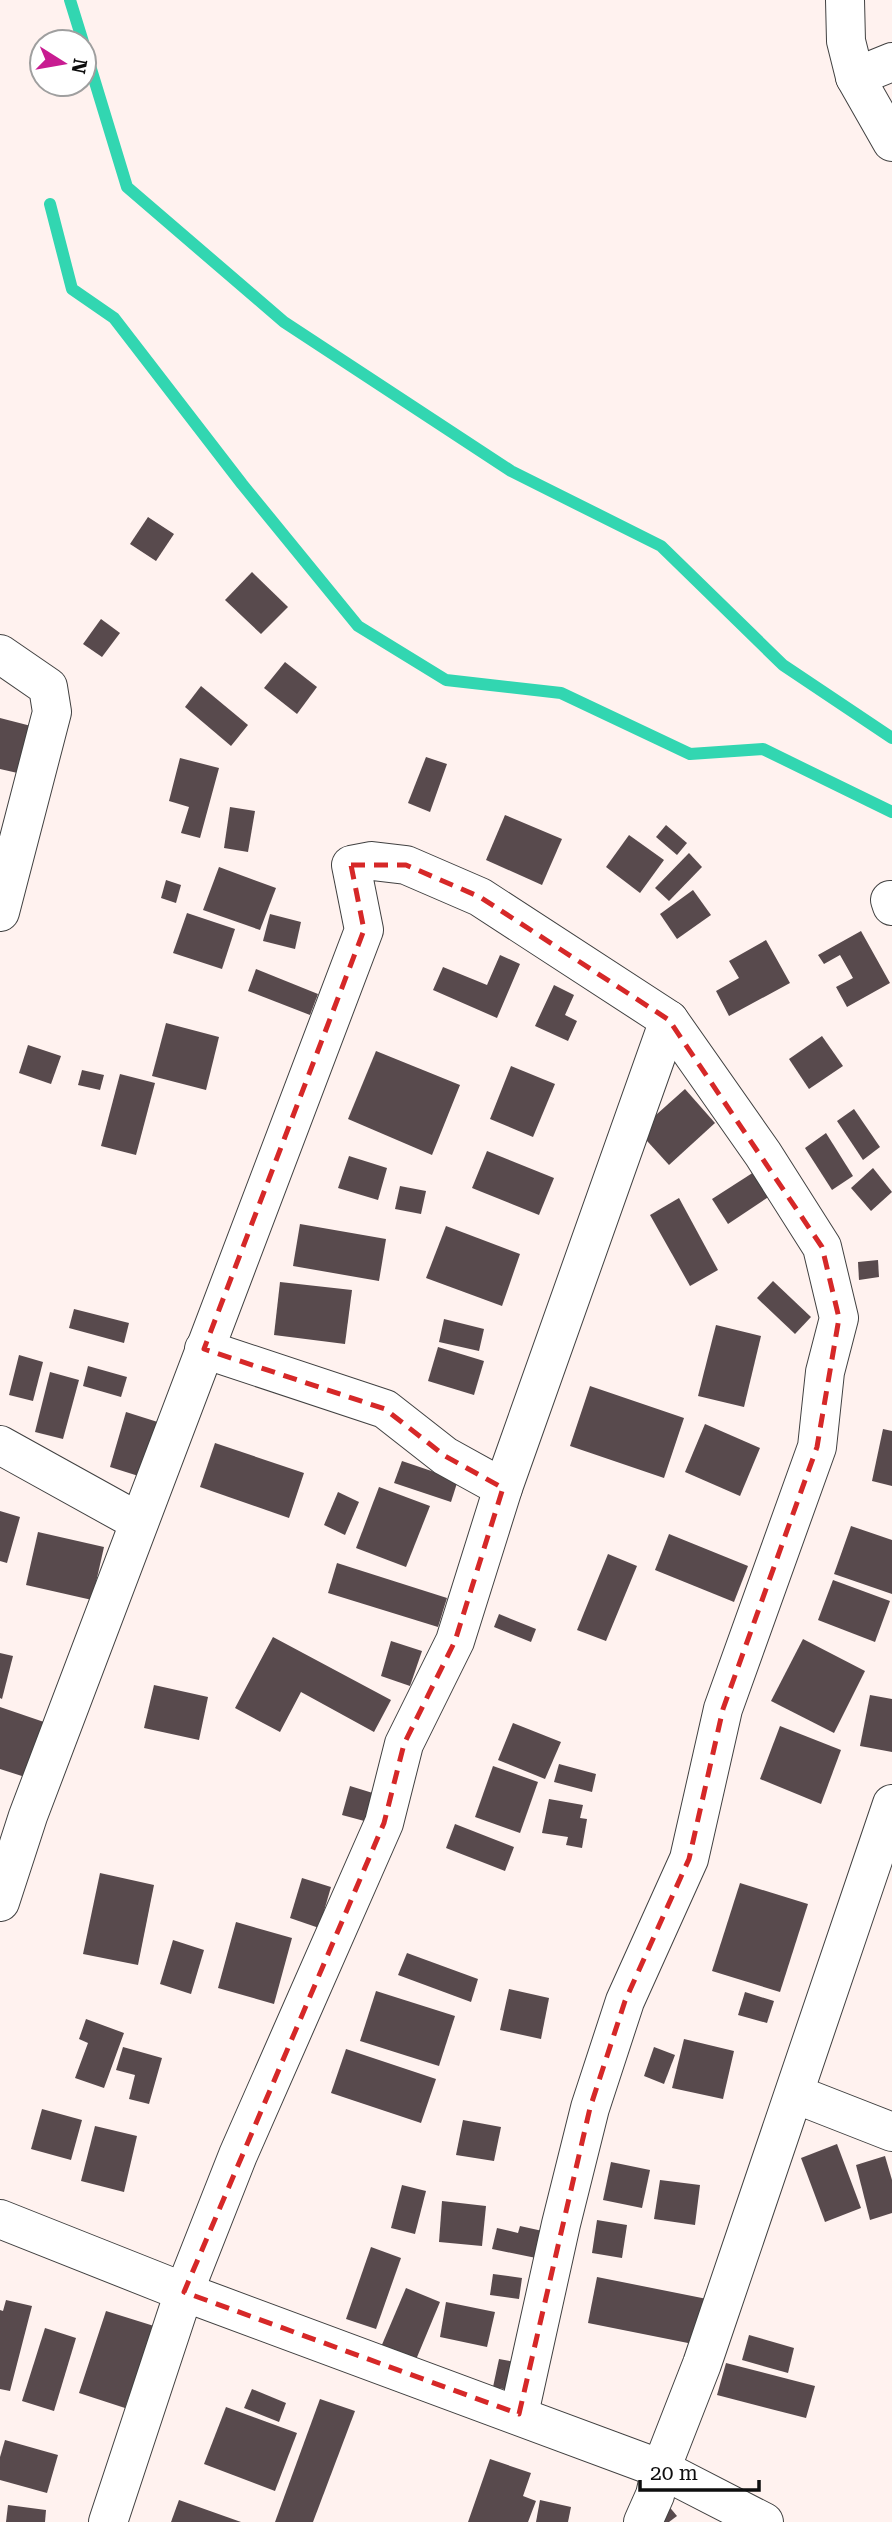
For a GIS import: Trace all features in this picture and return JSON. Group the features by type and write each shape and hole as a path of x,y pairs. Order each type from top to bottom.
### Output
{"street":[{"path":"845,0 846,41 855,77 892,142"},
{"path":"855,77 892,62"},
{"path":"0,654 48,687 52,712 0,912"},
{"path":"0,1902 28,1816 364,930 351,865 372,861 406,865 480,897 669,1020 763,1154 822,1247 839,1318 825,1372 817,1447 723,1709 688,1859 625,2001 590,2108 519,2414"},
{"path":"108,2522 184,2292 238,2155 384,1823 404,1744 455,1641 503,1488 669,1020"},
{"path":"204,1349 385,1409 446,1456 503,1488"},
{"path":"0,1445 139,1522"},
{"path":"643,2522 655,2496 661,2469 702,2364 892,1804"},
{"path":"795,2094 892,2132"},
{"path":"0,2219 184,2292 519,2414 661,2469 764,2522"}],"highlighted area":[{"path":"351,865 406,865 480,897 669,1020 822,1247 839,1318 817,1447 723,1709 689,1859 625,2001 590,2108 519,2414 184,2292 384,1823 404,1744 455,1641 503,1488 445,1456 385,1409 204,1349 364,930"}],"building":[{"path":"148,517 174,534 156,561 130,544"},
{"path":"252,572 288,607 261,634 225,600"},
{"path":"101,619 120,633 102,657 83,644"},
{"path":"285,662 317,687 297,714 264,688"},
{"path":"201,686 248,725 231,746 185,707"},
{"path":"0,718 35,727 22,774 0,769"},
{"path":"426,757 447,764 430,812 408,803"},
{"path":"180,758 219,768 200,838 181,833 189,807 169,801"},
{"path":"230,807 255,811 248,852 224,848"},
{"path":"505,815 562,839 542,885 486,860"},
{"path":"666,825 687,843 677,855 656,837"},
{"path":"629,835 664,860 640,893 606,867"},
{"path":"689,853 702,867 669,901 655,888"},
{"path":"219,867 276,888 260,930 203,910"},
{"path":"166,880 181,885 176,903 161,898"},
{"path":"693,890 711,915 677,939 660,914"},
{"path":"187,913 235,929 222,969 173,953"},
{"path":"270,914 301,922 295,949 263,941"},
{"path":"861,931 890,983 847,1007 836,987 853,978 840,955 824,964 818,955"},
{"path":"766,940 790,983 729,1016 716,991 739,978 729,961"},
{"path":"500,955 520,964 497,1018 433,990 443,967 487,985"},
{"path":"256,969 318,994 310,1015 248,991"},
{"path":"554,985 574,995 565,1015 577,1021 568,1041 535,1026"},
{"path":"166,1023 219,1037 206,1090 152,1076"},
{"path":"822,1036 843,1066 809,1089 789,1059"},
{"path":"28,1045 61,1056 51,1084 19,1073"},
{"path":"376,1051 460,1085 432,1155 348,1119"},
{"path":"511,1066 555,1084 533,1137 490,1119"},
{"path":"82,1070 104,1075 100,1090 78,1085"},
{"path":"120,1074 155,1083 136,1155 101,1146"},
{"path":"685,1089 715,1123 669,1165 638,1131"},
{"path":"854,1109 880,1147 863,1160 837,1121"},
{"path":"826,1133 853,1176 832,1190 805,1148"},
{"path":"487,1151 554,1178 539,1215 472,1188"},
{"path":"349,1156 387,1168 378,1200 338,1188"},
{"path":"873,1168 892,1192 871,1211 851,1188"},
{"path":"754,1172 770,1196 728,1224 712,1199"},
{"path":"400,1186 426,1191 421,1214 395,1209"},
{"path":"679,1198 718,1270 690,1286 650,1215"},
{"path":"300,1224 386,1239 379,1281 293,1266"},
{"path":"446,1226 520,1254 502,1306 426,1278"},
{"path":"878,1260 879,1277 859,1280 858,1262"},
{"path":"773,1281 811,1317 795,1334 757,1298"},
{"path":"280,1282 352,1290 345,1344 274,1335"},
{"path":"74,1309 129,1323 124,1343 69,1328"},
{"path":"444,1319 484,1329 479,1351 439,1342"},
{"path":"716,1325 761,1336 744,1407 698,1396"},
{"path":"438,1347 484,1361 474,1395 428,1381"},
{"path":"19,1355 43,1362 33,1401 9,1395"},
{"path":"88,1366 127,1377 121,1397 83,1386"},
{"path":"50,1372 79,1380 63,1439 35,1432"},
{"path":"590,1386 684,1418 664,1478 570,1446"},
{"path":"126,1412 164,1424 148,1479 110,1467"},
{"path":"705,1424 760,1448 740,1496 685,1472"},
{"path":"883,1429 892,1431 892,1486 872,1481"},
{"path":"215,1443 304,1473 289,1518 200,1487"},
{"path":"402,1461 458,1480 451,1502 394,1483"},
{"path":"379,1487 430,1506 406,1567 356,1548"},
{"path":"338,1492 359,1502 345,1535 324,1525"},
{"path":"0,1511 20,1517 7,1563 0,1561"},
{"path":"851,1526 892,1540 892,1594 834,1574"},
{"path":"38,1532 104,1547 92,1600 26,1585"},
{"path":"669,1534 748,1566 734,1602 655,1570"},
{"path":"608,1554 637,1566 606,1641 577,1630"},
{"path":"337,1563 447,1598 438,1627 328,1593"},
{"path":"833,1580 890,1601 875,1642 818,1620"},
{"path":"499,1614 536,1629 531,1642 494,1627"},
{"path":"273,1637 391,1700 374,1732 301,1692 280,1732 235,1708"},
{"path":"803,1639 865,1671 834,1733 771,1701"},
{"path":"391,1641 422,1651 410,1686 381,1676"},
{"path":"0,1653 13,1656 2,1699 0,1698"},
{"path":"154,1685 208,1697 199,1740 144,1728"},
{"path":"870,1695 892,1699 892,1752 860,1746"},
{"path":"0,1707 44,1722 25,1777 0,1769"},
{"path":"513,1723 561,1742 545,1779 498,1760"},
{"path":"780,1726 841,1750 821,1804 760,1779"},
{"path":"559,1764 596,1774 592,1792 554,1782"},
{"path":"493,1766 538,1782 520,1833 475,1817"},
{"path":"350,1786 376,1794 368,1822 342,1815"},
{"path":"549,1799 583,1805 580,1818 587,1819 582,1848 566,1845 568,1837 542,1833"},
{"path":"455,1824 514,1847 505,1871 446,1848"},
{"path":"100,1873 154,1885 138,1965 83,1954"},
{"path":"302,1878 331,1887 319,1928 290,1918"},
{"path":"740,1883 808,1904 780,1992 712,1971"},
{"path":"236,1922 292,1938 274,2004 218,1988"},
{"path":"173,1940 204,1950 191,1994 160,1984"},
{"path":"407,1953 478,1979 471,2002 398,1975"},
{"path":"509,1989 549,1998 541,2039 500,2030"},
{"path":"376,1991 455,2016 439,2066 360,2041"},
{"path":"745,1992 774,2001 767,2023 738,2015"},
{"path":"86,2019 124,2033 104,2088 75,2078 88,2043 79,2039"},
{"path":"684,2039 734,2051 723,2099 672,2088"},
{"path":"123,2047 162,2058 149,2104 129,2099 135,2075 116,2070"},
{"path":"654,2047 675,2055 664,2084 644,2076"},
{"path":"346,2049 436,2079 421,2123 331,2093"},
{"path":"42,2109 82,2120 71,2160 31,2149"},
{"path":"463,2120 501,2127 494,2161 456,2155"},
{"path":"95,2126 137,2136 124,2192 81,2181"},
{"path":"837,2144 861,2208 825,2222 801,2158"},
{"path":"885,2156 892,2180 892,2213 870,2220 856,2165"},
{"path":"611,2162 650,2170 642,2208 603,2200"},
{"path":"660,2180 700,2185 695,2225 654,2219"},
{"path":"402,2185 426,2191 415,2234 391,2228"},
{"path":"442,2201 486,2206 482,2246 439,2242"},
{"path":"597,2220 627,2225 622,2258 592,2253"},
{"path":"520,2226 547,2232 541,2259 492,2249 497,2228 518,2233"},
{"path":"371,2247 401,2258 376,2329 346,2319"},
{"path":"493,2274 522,2278 519,2299 490,2295"},
{"path":"597,2277 707,2299 698,2345 588,2323"},
{"path":"406,2288 440,2302 415,2362 381,2347"},
{"path":"6,2300 32,2306 10,2391 0,2389 0,2310 3,2311"},
{"path":"446,2302 495,2312 487,2347 440,2337"},
{"path":"106,2311 154,2326 146,2379 136,2376 125,2408 79,2393"},
{"path":"45,2328 76,2338 54,2411 22,2401"},
{"path":"749,2335 794,2348 788,2373 742,2360"},
{"path":"499,2359 521,2363 514,2391 493,2387"},
{"path":"726,2363 815,2386 806,2418 717,2395"},
{"path":"252,2389 286,2403 279,2422 244,2408"},
{"path":"320,2399 355,2411 313,2522 275,2522"},
{"path":"226,2407 297,2433 275,2491 204,2464"},
{"path":"5,2440 58,2455 47,2493 0,2480 0,2457"},
{"path":"490,2459 531,2473 523,2496 536,2501 528,2522 468,2522"},
{"path":"179,2500 241,2522 171,2522"},
{"path":"540,2500 571,2507 568,2522 536,2522"},
{"path":"667,2504 677,2516 669,2522 663,2522"},
{"path":"8,2505 46,2510 45,2522 6,2522"}],"waterway":[{"path":"70,0 79,28"},
{"path":"98,92 127,187 284,322 511,471 661,546 783,665 892,738"},
{"path":"50,204 72,289 114,318 242,484 358,626 446,680 561,693 690,754 763,749 892,812"}]}
